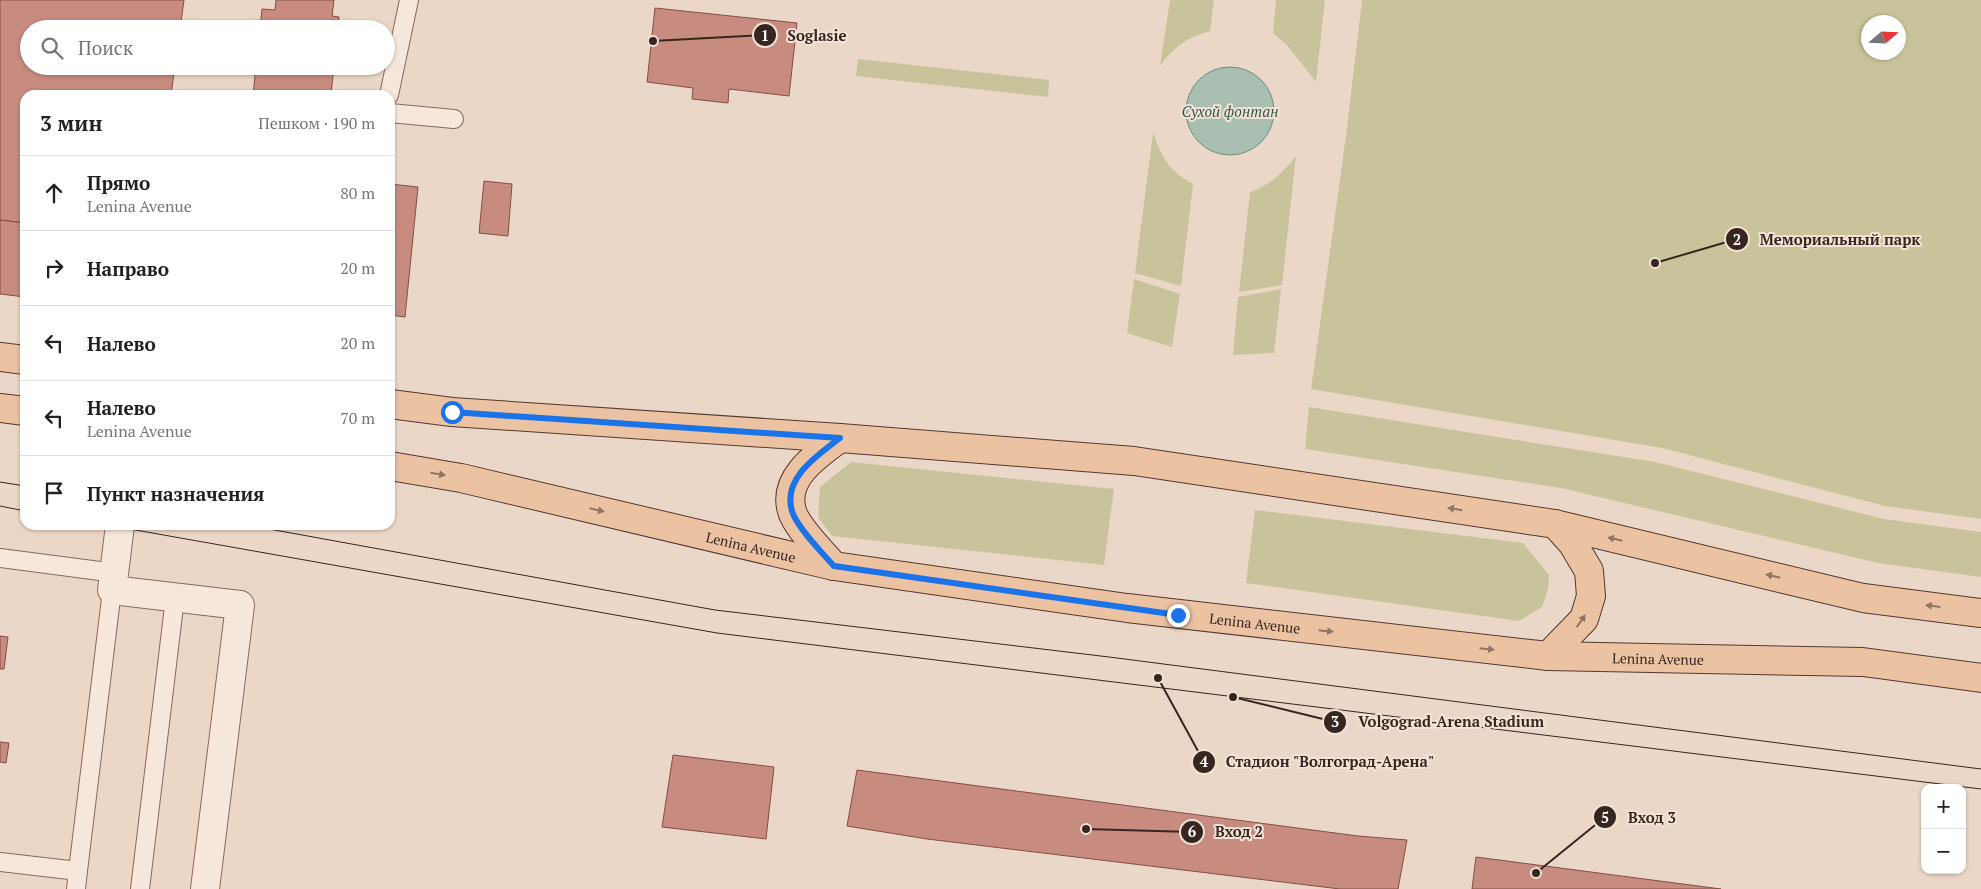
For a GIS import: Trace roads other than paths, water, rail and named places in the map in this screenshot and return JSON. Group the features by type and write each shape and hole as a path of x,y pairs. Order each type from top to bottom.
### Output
{"main road":[{"path":"0,357 20,359"},
{"path":"395,405 452,412 840,438 1134,461 1555,524 1863,598 1981,612"},
{"path":"0,408 20,410"},
{"path":"834,566 807,536 792,511 791,491 802,470 840,438"},
{"name":"Lenina Avenue","path":"395,467 461,478 834,566 1135,610 1548,656 1863,662 1981,678"},
{"path":"1548,656 1584,619 1591,596 1589,571 1573,544 1555,524"}],"street":[{"path":"119,530 113,581 175,598 240,605 205,889"}],"lane":[{"path":"395,66 409,0"},
{"path":"390,90 393,75"},
{"path":"395,113 454,119"},
{"path":"0,558 113,581 76,889"},
{"path":"140,889 175,598"},
{"path":"0,862 78,871"}],"water":[{"name":"Сухой фонтан","path":"1230,67 1247,71 1261,80 1270,94 1274,111 1270,128 1261,142 1247,151 1230,155 1213,151 1199,142 1190,128 1186,111 1190,94 1199,80 1213,71"}],"tram line":[{"path":"0,482 20,485"},
{"path":"0,506 20,510"},
{"path":"135,530 717,633 1981,789"},
{"path":"275,530 715,610 1109,657 1981,769"}],"place":[{"name":"Soglasie","path":"653,41"},
{"name":"Мемориальный парк","path":"1655,263"},
{"name":"Стадион \"Волгоград-Арена\"","path":"1158,678"},
{"name":"Volgograd-Arena Stadium","path":"1233,697"},
{"name":"Вход 2","path":"1086,829"},
{"name":"Вход 3","path":"1536,873"}]}
